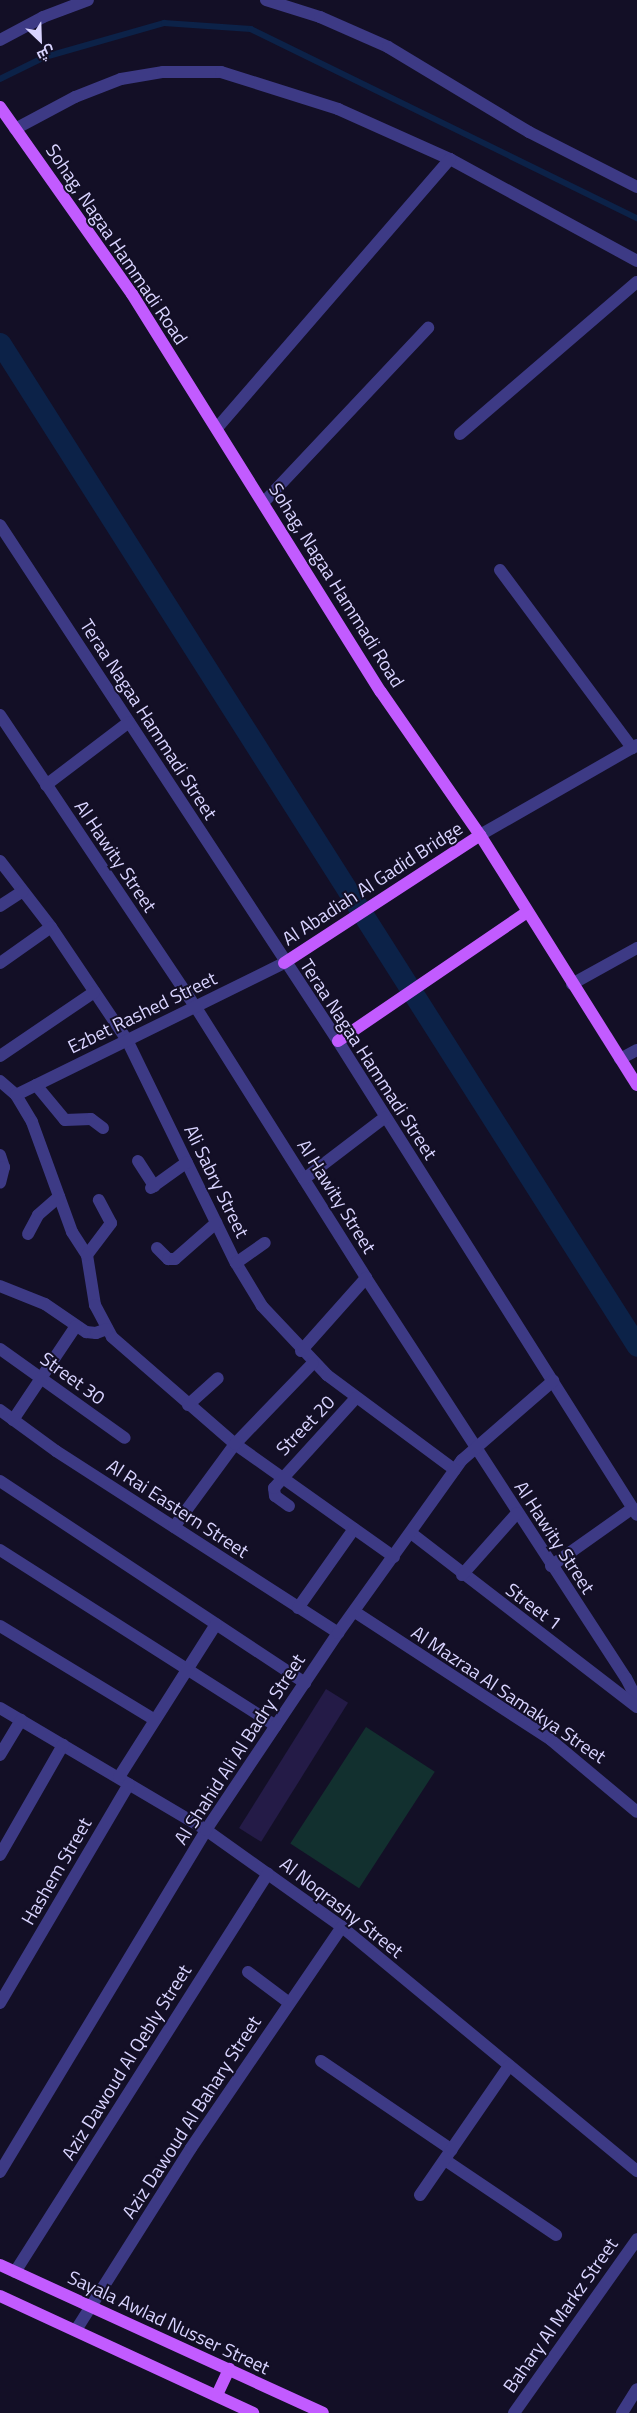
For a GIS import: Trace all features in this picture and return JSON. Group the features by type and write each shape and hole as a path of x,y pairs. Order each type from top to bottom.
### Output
{"main road":[{"name":"Sohag, Nagaa Hammadi Road","path":"0,107 132,294 218,428 381,692 480,835 637,1086"},
{"name":"Al Abadiah Al Gadid Bridge","path":"284,963 480,835"},
{"path":"338,1040 527,912"},
{"name":"Sayala Awlad Nusser Street","path":"0,2265 323,2413"},
{"path":"0,2296 253,2413"},
{"path":"217,2395 229,2369"}],"street":[{"path":"0,40 43,16 88,0"},
{"path":"266,0 320,17 388,47 529,132 637,187"},
{"path":"15,129 75,97 121,79 162,72 221,72 338,109 450,160 637,261"},
{"path":"218,428 450,160"},
{"path":"460,434 637,282"},
{"path":"263,503 428,328"},
{"name":"Teraa Nagaa Hammadi Street","path":"0,525 284,963 338,1040 384,1118 635,1511"},
{"path":"480,835 634,746 500,570"},
{"name":"Al Hawity Street","path":"0,715 195,1006 366,1278 551,1566 626,1678 637,1700"},
{"path":"46,784 129,722"},
{"name":"Ali Sabry Street","path":"0,861 51,927 127,1040 236,1263 262,1306 313,1363 356,1398 455,1470"},
{"path":"0,906 23,891"},
{"path":"0,963 51,927"},
{"path":"572,984 637,948"},
{"name":"Ezbet Rashed Street","path":"16,1095 284,963"},
{"path":"0,1056 94,992"},
{"path":"620,1059 637,1050"},
{"path":"0,1081 16,1095 32,1122 72,1232 87,1255 95,1305 107,1329 124,1350 235,1444 280,1478 394,1557"},
{"path":"36,1085 65,1120 91,1119 103,1128"},
{"path":"304,1179 384,1118"},
{"path":"0,1155 4,1167 0,1183"},
{"path":"138,1161 153,1187 187,1162"},
{"path":"28,1234 38,1214 59,1197"},
{"path":"87,1255 111,1223 99,1200"},
{"path":"156,1248 168,1259 175,1259 216,1222"},
{"path":"236,1263 266,1243"},
{"path":"301,1351 366,1278"},
{"path":"0,1286 45,1304 76,1326 90,1333 107,1329"},
{"path":"5,1418 41,1378 76,1326"},
{"name":"Street 30","path":"0,1349 125,1438"},
{"path":"174,1527 235,1444 313,1363"},
{"path":"188,1405 218,1378"},
{"name":"Al Shahid Ali Al Badry Street","path":"0,2172 206,1830 338,1633 474,1446 553,1380"},
{"name":"Street 20","path":"280,1478 356,1398"},
{"name":"Al Rai Eastern Street","path":"5,1418 338,1633"},
{"path":"280,1478 273,1492 289,1506"},
{"path":"1,1485 305,1683"},
{"path":"551,1566 635,1511"},
{"path":"462,1575 517,1513"},
{"path":"298,1608 354,1529"},
{"name":"Street 1","path":"411,1533 462,1575 637,1707"},
{"path":"0,1550 276,1726"},
{"name":"Al Mazraa Al Samakya Street","path":"355,1612 551,1740 637,1812"},
{"name":"Hashem Street","path":"0,2003 124,1780 154,1720 216,1624"},
{"path":"0,1626 154,1720"},
{"name":"Al Noqrashy Street","path":"0,1708 206,1830 268,1873 342,1927 637,2171"},
{"path":"0,1755 21,1720"},
{"path":"0,1855 63,1744"},
{"name":"Aziz Dawoud Al Qebly Street","path":"15,2272 268,1873"},
{"name":"Aziz Dawoud Al Bahary Street","path":"76,2330 288,2002 342,1927"},
{"path":"248,1972 288,2002"},
{"path":"321,2061 556,2235"},
{"path":"420,2195 509,2066"},
{"name":"Bahary Al Markz Street","path":"514,2413 637,2239"},
{"path":"622,2413 637,2389"}],"green space":[{"path":"366,1727 435,1772 359,1888 290,1844"}],"building":[{"path":"326,1689 348,1703 261,1842 239,1828"}],"waterway":[{"path":"0,79 45,57 164,23 251,29 637,218"},
{"path":"0,343 637,1346"}]}
